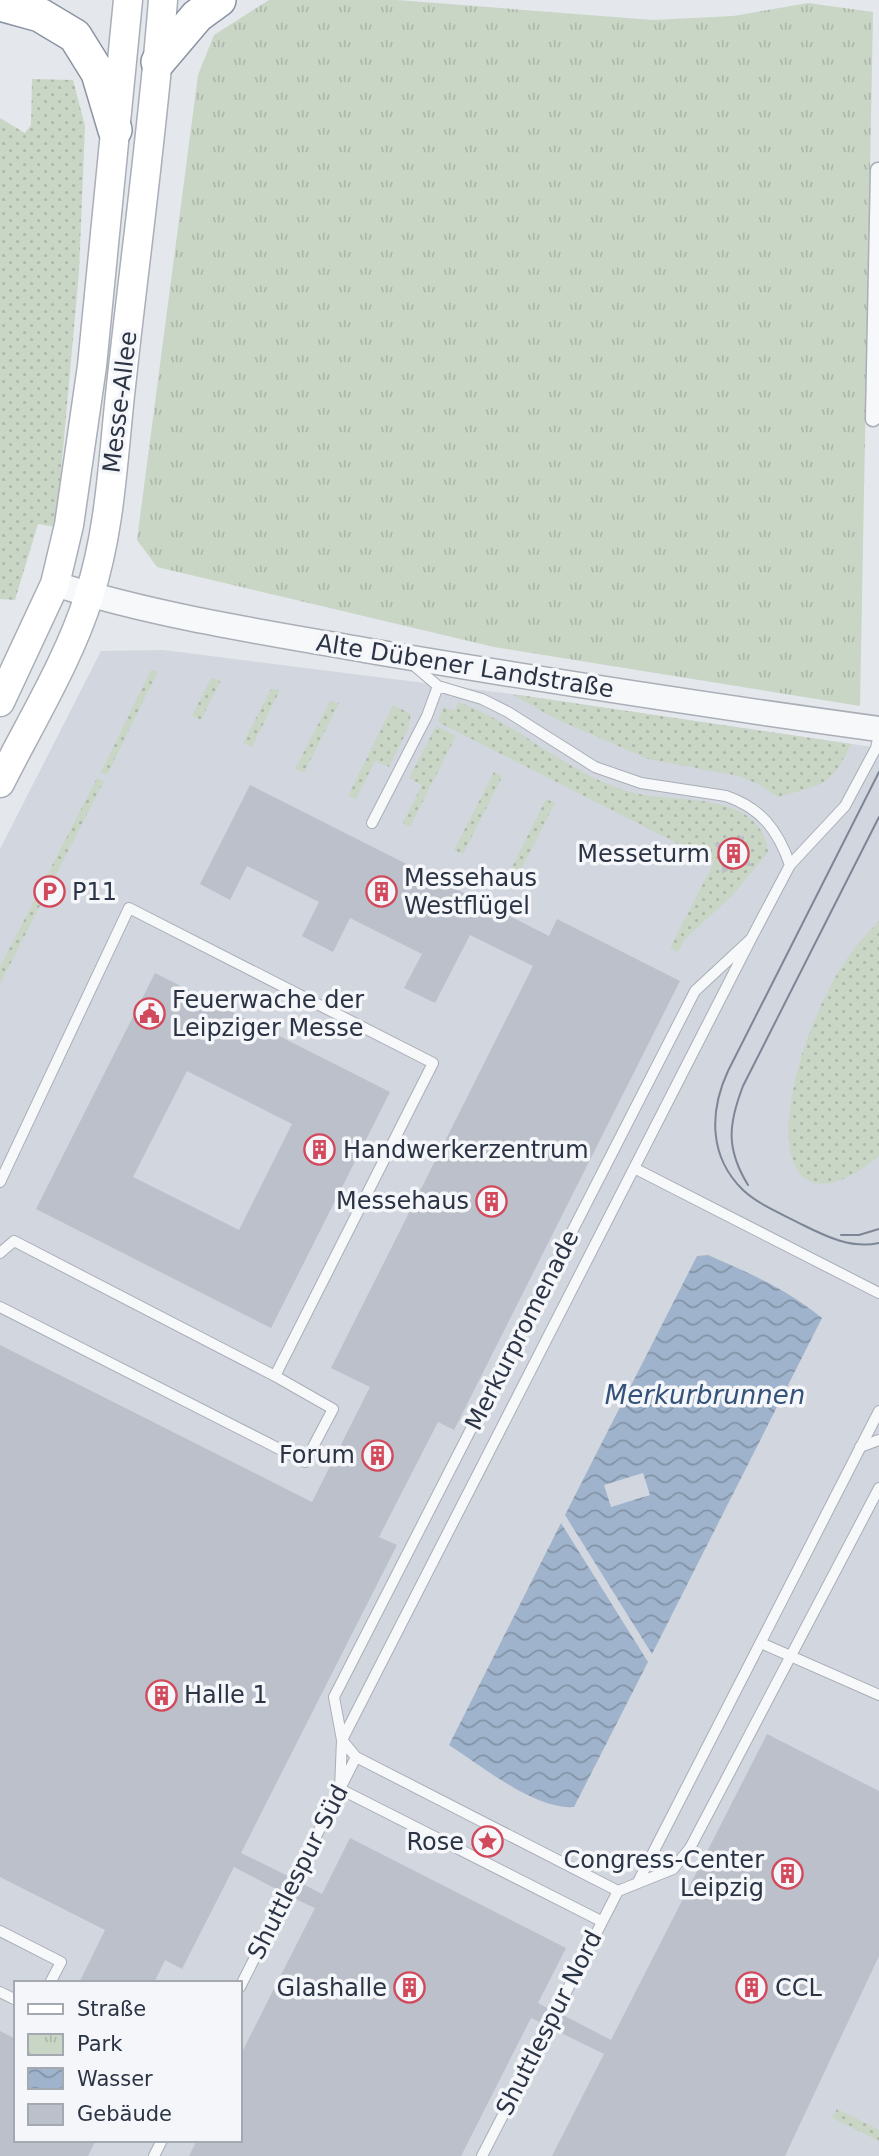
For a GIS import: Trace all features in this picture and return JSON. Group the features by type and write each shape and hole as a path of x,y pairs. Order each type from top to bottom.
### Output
{"highway":[{"path":"0,3 8,0"},
{"path":"158,62 197,16 219,0"},
{"path":"0,3 40,15 75,36 98,73 115,130"}],"main road":[{"name":"Messe-Allee","path":"0,701 55,584 69,525 92,366 128,0"},
{"name":"Messe-Allee","path":"0,783 71,642 90,595 101,545 114,462 163,0"}],"street":[{"path":"873,419 878,170"},
{"name":"Alte Dübener Landstraße","path":"55,584 208,623 493,672 879,732"}],"lane":[{"path":"402,656 438,686 482,699 508,712 595,767 641,783 726,796 739,801 761,814 783,845 790,865"},
{"path":"372,823 427,716 438,686"},
{"name":"Merkurpromenade","path":"342,1740 790,865 845,806 876,748 879,732"},
{"path":"0,1182 129,908 433,1063 275,1376"},
{"name":"Merkurpromenade","path":"334,1697 695,991 751,939"},
{"path":"636,1169 879,1293"},
{"path":"0,1253 14,1241 275,1376 333,1409 305,1462 0,1307"},
{"path":"638,1882 879,1411"},
{"path":"860,1447 879,1440"},
{"path":"342,1740 356,1757 618,1891 673,1869 690,1848 879,1488"},
{"path":"761,1643 879,1695"},
{"path":"334,1697 342,1740 340,1789"},
{"path":"334,1697 340,1789"},
{"name":"Shuttlespur Süd","path":"242,1983 356,1757"},
{"path":"340,1789 601,1921"},
{"name":"Shuttlespur Nord","path":"482,2156 618,1891"},
{"path":"0,1931 61,1962 51,1981"}],"shaded area":[{"path":"163,650 512,694 879,748 879,2156 0,2156 0,849 101,651"}],"green space":[{"path":"269,0 397,0 653,20 733,16 808,3 873,12 860,706 494,647 157,567 137,540 198,75 214,35"},
{"path":"32,79 73,80 85,126 79,272 56,527 38,524 15,600 0,599 0,118 25,133 31,125"},
{"path":"151,670 158,671 107,775 101,772"},
{"path":"211,678 221,680 201,720 192,716"},
{"path":"271,689 280,690 252,747 243,743"},
{"path":"512,694 851,744 831,777 815,786 778,797 739,776 648,759 554,718"},
{"path":"330,701 339,703 304,773 295,769"},
{"path":"458,702 482,712 591,777 614,787 639,794 723,805 739,811 752,820 762,832 768,852 733,895 685,939 678,952 670,948 714,862 438,722 443,707 455,711"},
{"path":"393,705 411,714 408,729 389,767 375,761 356,799 348,796"},
{"path":"436,726 456,736 410,827 403,823 422,785 409,778"},
{"path":"494,772 502,777 463,854 454,850"},
{"path":"97,778 104,781 0,984 0,967"},
{"path":"546,799 555,803 515,881 507,877"},
{"path":"879,921 879,1156 843,1179 817,1184 806,1179 797,1170 791,1154 789,1117 796,1077 813,1025 832,983 857,945"},
{"path":"837,2109 879,2130 879,2141 832,2118"}],"water":[{"name":"Merkurbrunnen","path":"708,1255 753,1275 795,1298 822,1318 652,1654 565,1515 697,1256","holes":["643,1473 650,1495 611,1507 604,1485"]},
{"path":"561,1523 648,1662 574,1807 543,1802 526,1794 449,1745"}],"building":[{"path":"250,785 549,936 557,919 680,981 454,1430 438,1422 379,1537 397,1545 241,1853 288,1876 280,1891 234,1867 182,1969 165,1960 155,1981 80,1981 105,1930 0,1877 0,1345 312,1502 370,1387 331,1368 533,966 470,935 435,1003 404,988 422,954 350,918 333,952 302,936 319,902 247,866 230,900 200,884"},
{"name":"Messeturm","path":"744,835 744,853 752,866 736,865 722,874 722,856 714,843 729,844"},
{"name":"Handwerkerzentrum","path":"155,973 390,1092 271,1328 36,1209","holes":["187,1071 292,1124 239,1230 133,1177"]},
{"name":"Congress-Center Leipzig","path":"767,1734 879,1791 879,1956 785,2156 552,2156 604,2054 555,2030 563,2015 611,2040"},
{"name":"Glashalle","path":"350,1838 566,1948 538,2003 549,2009 542,2023 531,2018 461,2156 189,2156 196,2142 242,2142 242,2052 315,1908 293,1898 301,1883 322,1894"},
{"path":"0,2031 14,2038 14,2142 95,2142 88,2156 0,2156"}],"tram line":[{"path":"879,772 728,1071 715,1118 718,1149 724,1163 732,1177 749,1195 830,1238 849,1243 879,1243"},
{"path":"748,1185 733,1148 732,1125 738,1100 879,817"},
{"path":"841,1235 859,1235 879,1229"}],"place":[{"name":"Messeturm","path":"733,854"},
{"name":"P11","path":"49,892"},
{"name":"Messehaus Westflügel","path":"381,892"},
{"name":"Feuerwache der Leipziger Messe","path":"149,1014"},
{"name":"Handwerkerzentrum","path":"320,1150"},
{"name":"Messehaus","path":"492,1201"},
{"name":"Forum","path":"378,1455"},
{"name":"Halle 1","path":"161,1695"},
{"name":"Rose","path":"487,1842"},
{"name":"Congress-Center Leipzig","path":"787,1874"},
{"name":"Glashalle","path":"410,1988"},
{"name":"CCL","path":"752,1988"}]}
